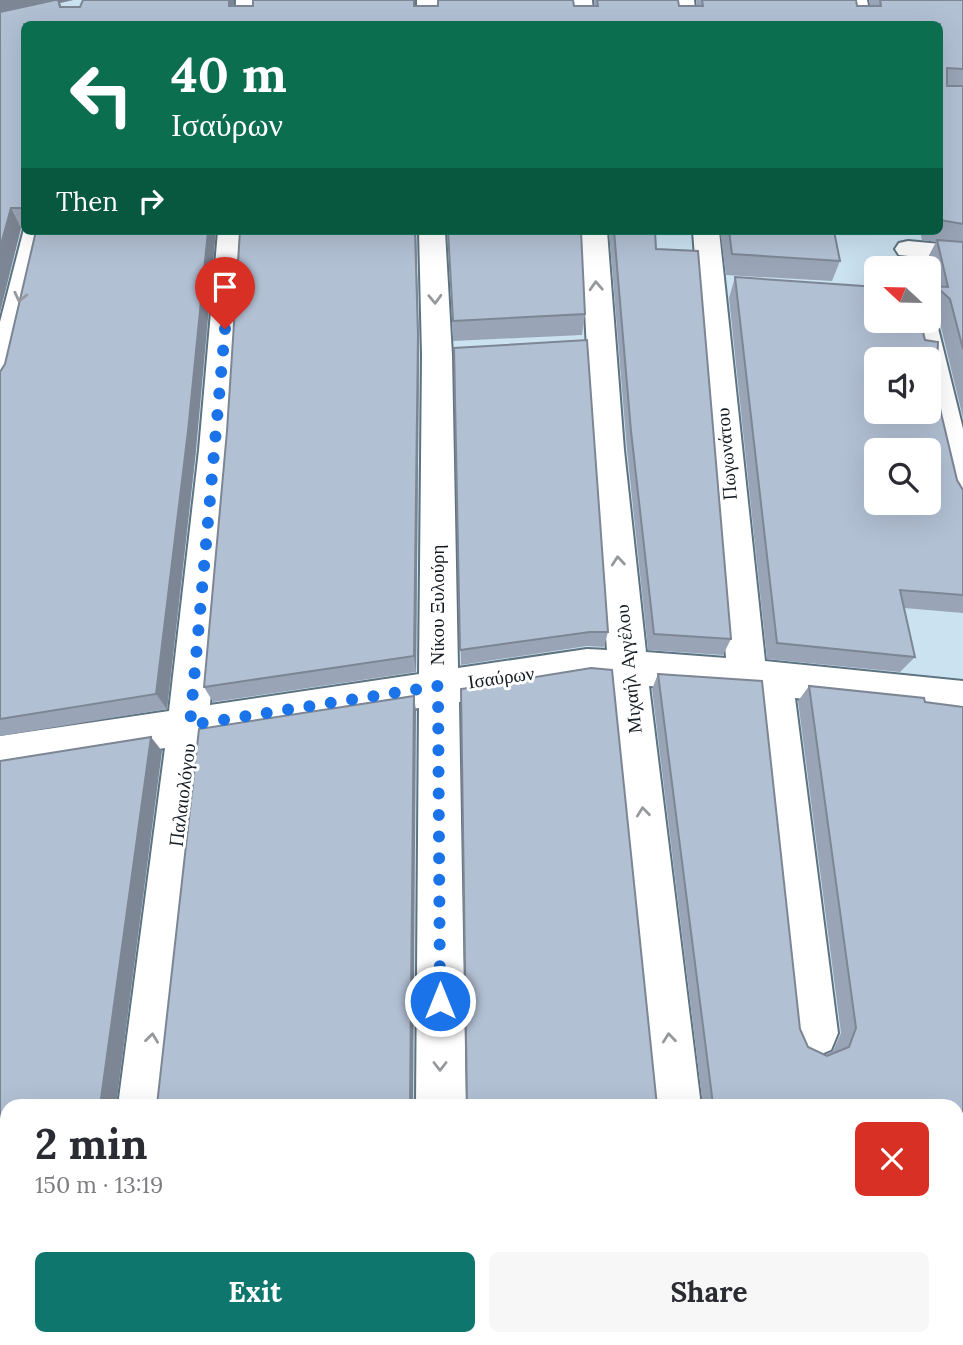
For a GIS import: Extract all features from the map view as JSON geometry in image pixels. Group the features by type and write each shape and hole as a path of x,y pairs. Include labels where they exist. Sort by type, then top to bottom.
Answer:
{"street":[{"path":"244,21 246,0"},
{"path":"427,0 427,21"},
{"path":"582,0 584,21"},
{"path":"684,0 687,21"},
{"path":"857,0 861,21"},
{"path":"0,383 35,235"},
{"name":"Παλαιολόγου","path":"144,1099 190,725 220,402 231,235"},
{"name":"Νίκου Ξυλούρη","path":"433,235 450,355 438,686 441,1099"},
{"name":"Μιχαήλ Αγγέλου","path":"594,235 586,347 627,666 675,1099"},
{"name":"Πωγωνάτου","path":"707,235 724,286 760,677 814,1033"},
{"path":"908,249 963,254"},
{"path":"925,333 963,498"},
{"name":"Ισαύρων","path":"0,755 587,665 760,677 963,698"}],"building":[{"path":"55,0 58,0 60,7 80,7 83,0 229,0 229,6 253,6 253,0 414,0 414,6 438,6 438,0 573,0 574,6 598,6 597,0 678,0 679,6 703,6 702,0 856,0 857,6 881,6 880,0 963,0 963,69 947,68 947,86 963,86 963,224 943,221 943,21 21,21 21,208 11,208 0,248 0,12"},
{"path":"35,235 208,235 188,431 156,694 0,719 0,372 5,364"},
{"path":"240,235 415,235 418,335 414,656 204,687 227,431"},
{"path":"448,235 581,235 585,314 453,321"},
{"path":"614,235 655,235 656,249 698,251 731,639 654,634 631,431"},
{"path":"730,235 835,235 840,261 732,254"},
{"path":"937,240 963,242 963,349 950,299 942,292 942,287 948,287"},
{"path":"735,277 864,286 864,333 923,333 925,340 938,342 938,347 864,347 864,424 941,424 941,413 957,480 963,490 963,595 900,590 915,657 777,643"},
{"path":"587,340 608,632 590,632 460,650 454,348"},
{"path":"591,668 612,670 656,1099 467,1099 461,689"},
{"path":"658,674 762,681 800,1029 808,1047 827,1056 849,1047 856,1028 809,686 924,698 925,702 963,707 963,1099 712,1099"},
{"path":"414,696 410,1099 158,1099 199,729"},
{"path":"151,737 101,1099 0,1099 0,761"}],"route":[{"path":"225,329 190,725 438,686 440,1001"}]}
